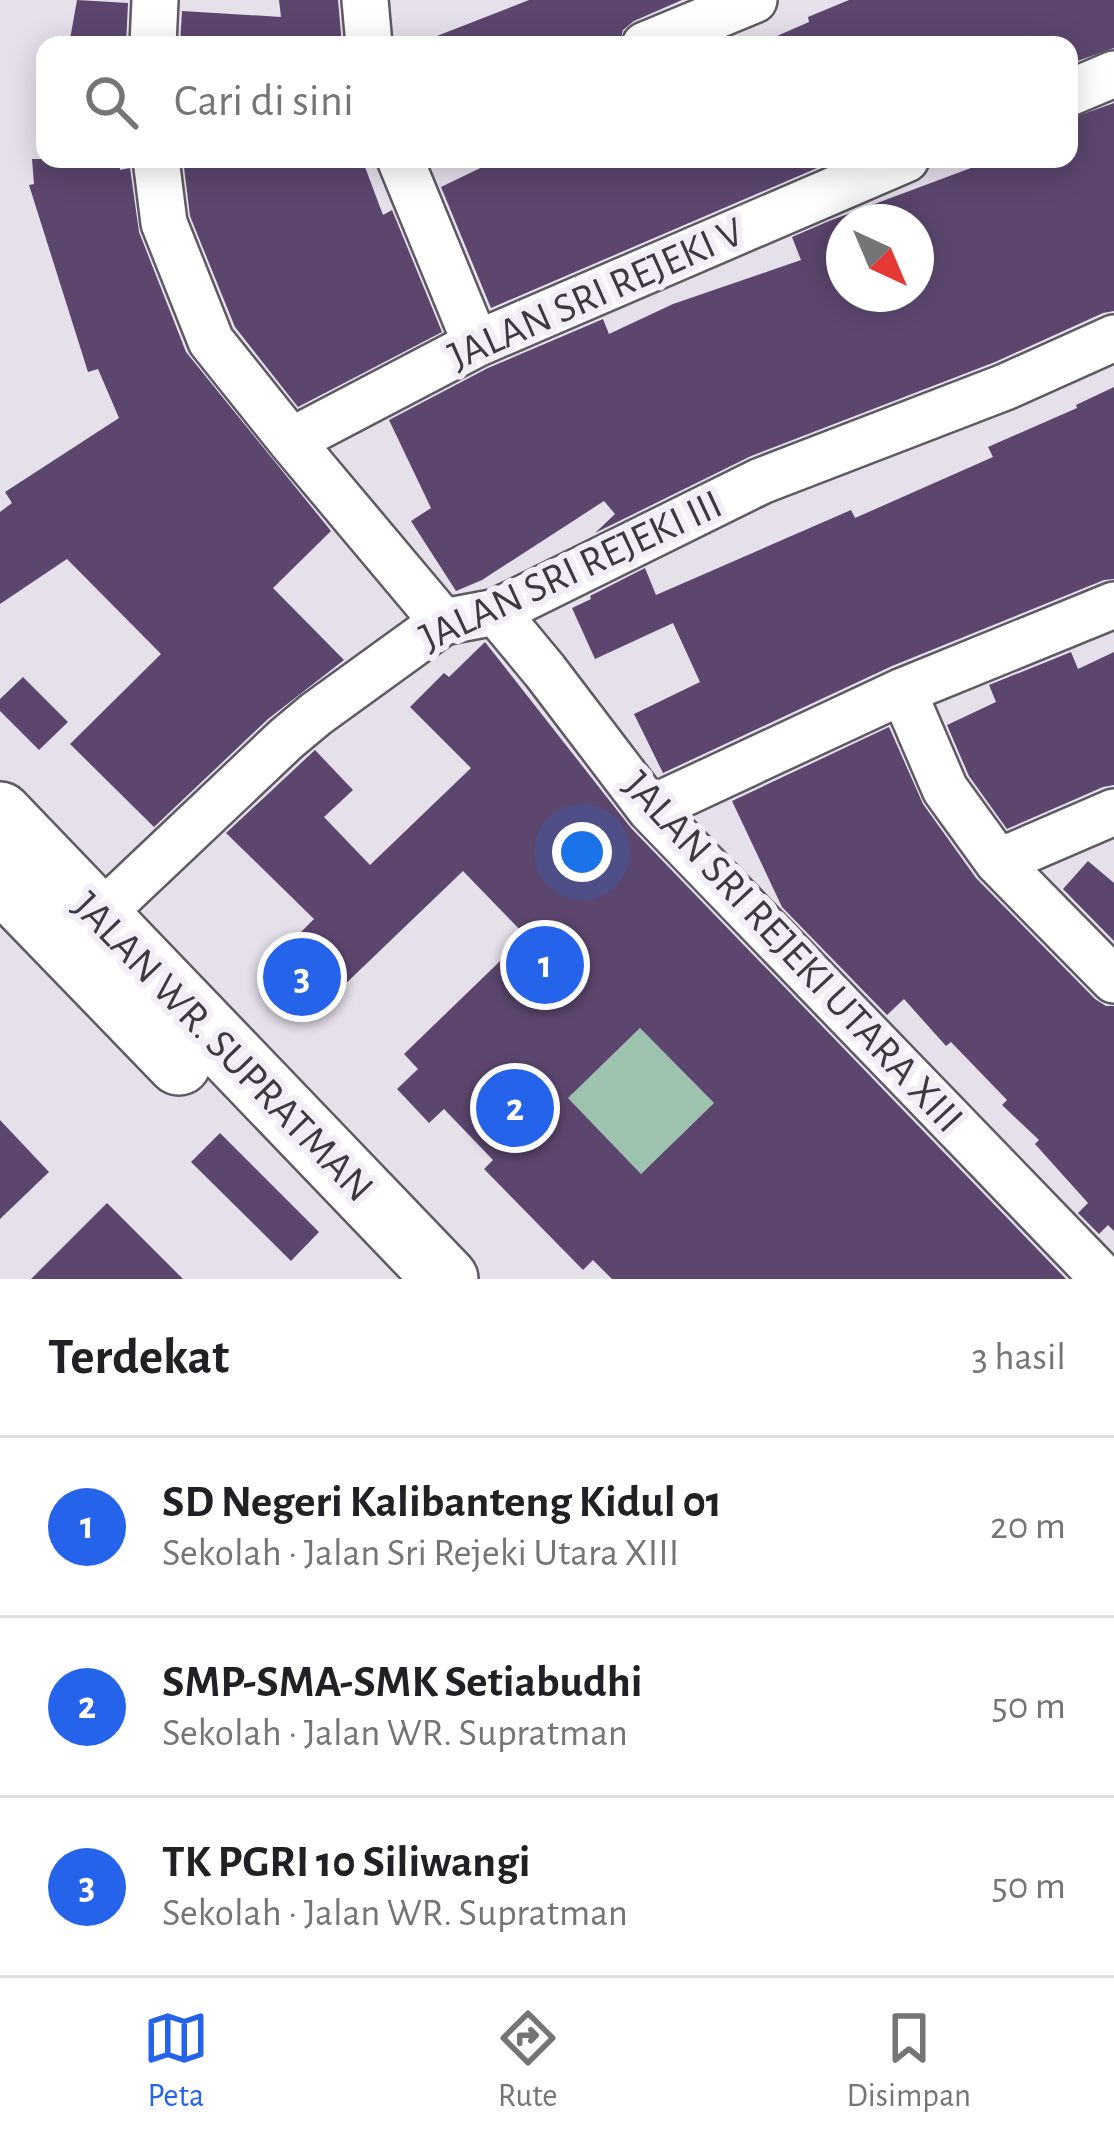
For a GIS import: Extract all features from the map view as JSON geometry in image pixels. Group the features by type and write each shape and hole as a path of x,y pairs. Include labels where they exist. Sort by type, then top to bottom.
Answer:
{"main road":[{"name":"JALAN WR. SUPRATMAN","path":"0,814 99,916 416,1273"},
{"name":"JALAN WR. SUPRATMAN","path":"0,878 416,1273"}],"street":[{"path":"153,36 155,0"},
{"path":"364,0 368,36"},
{"path":"667,36 754,0"},
{"path":"1078,89 1114,74"},
{"path":"157,168 164,224 211,341 443,622"},
{"path":"404,168 476,344"},
{"name":"JALAN SRI REJEKI V","path":"291,441 476,344 885,168"},
{"name":"JALAN SRI REJEKI III","path":"99,916 286,739 443,622 496,612 761,481 1005,387 1114,338"},
{"path":"650,809 903,691 1114,605"},
{"name":"JALAN SRI REJEKI UTARA XIII","path":"496,612 650,809 1104,1279"},
{"path":"903,691 945,789 998,862 1114,980"},
{"path":"998,862 1114,812"}],"green space":[{"path":"640,1028 714,1103 641,1174 568,1098"}],"building":[{"path":"77,0 128,3 126,36 71,36"},
{"path":"279,0 338,0 341,36 181,36 182,11 281,17"},
{"path":"529,0 682,0 634,21 621,36 437,36"},
{"path":"849,0 1114,0 1114,48 1078,61 1078,36 777,36 809,22 808,17"},
{"path":"1114,103 1114,311 751,456 595,533 615,514 604,501 482,580 456,591 411,521 431,508 389,420 488,368 603,319 609,334 673,304 801,260 792,237 826,222 826,312 934,312 934,204 875,204 971,168 1078,168 1078,116"},
{"path":"32,159 36,159 36,168 130,168 139,232 186,352 331,531 273,588 344,660 268,719 154,827 70,744 161,654 67,559 0,604 0,512 12,503 5,492 119,418 98,369 88,372 29,185 34,184"},
{"path":"184,168 365,168 383,215 392,210 442,332 298,407 235,327 190,216"},
{"path":"480,168 817,168 491,308 441,187"},
{"path":"1114,387 1114,579 892,666 663,773 634,714 700,682 673,623 595,659 572,608 645,568 656,595 851,510 855,518 993,457 988,447"},
{"path":"485,642 631,828 1066,1279 612,1279 593,1260 583,1270 484,1169 493,1160 444,1109 429,1123 397,1089 418,1069 404,1054 526,936 463,871 339,990 333,983 307,1009 271,972 298,946 292,941 314,919 226,833 315,750 353,790 324,817 370,865 471,768 410,707 444,673 449,677","holes":["640,1028 714,1103 641,1174 568,1098"]},
{"path":"1071,652 1078,669 1114,652 1114,785 1007,829 969,776 947,725 996,702 989,685"},
{"path":"23,677 68,722 39,750 0,711 0,699"},
{"path":"889,727 923,804 976,878 1095,999 1114,1006 1114,1231 1108,1225 1099,1234 1078,1213 1088,1203 1035,1144 1039,1140 1002,1105 1007,1100 951,1042 946,1046 904,999 887,1015 782,907 732,801"},
{"path":"1088,861 1114,883 1114,941 1063,889"},
{"path":"0,1120 49,1172 0,1219"},
{"path":"220,1133 319,1232 291,1261 191,1162"},
{"path":"107,1203 183,1279 31,1279"}],"place":[{"name":"SD Negeri Kalibanteng Kidul 01","path":"545,965"},
{"name":"TK PGRI 10 Siliwangi","path":"302,977"},
{"name":"SMP-SMA-SMK Setiabudhi","path":"515,1108"}]}
